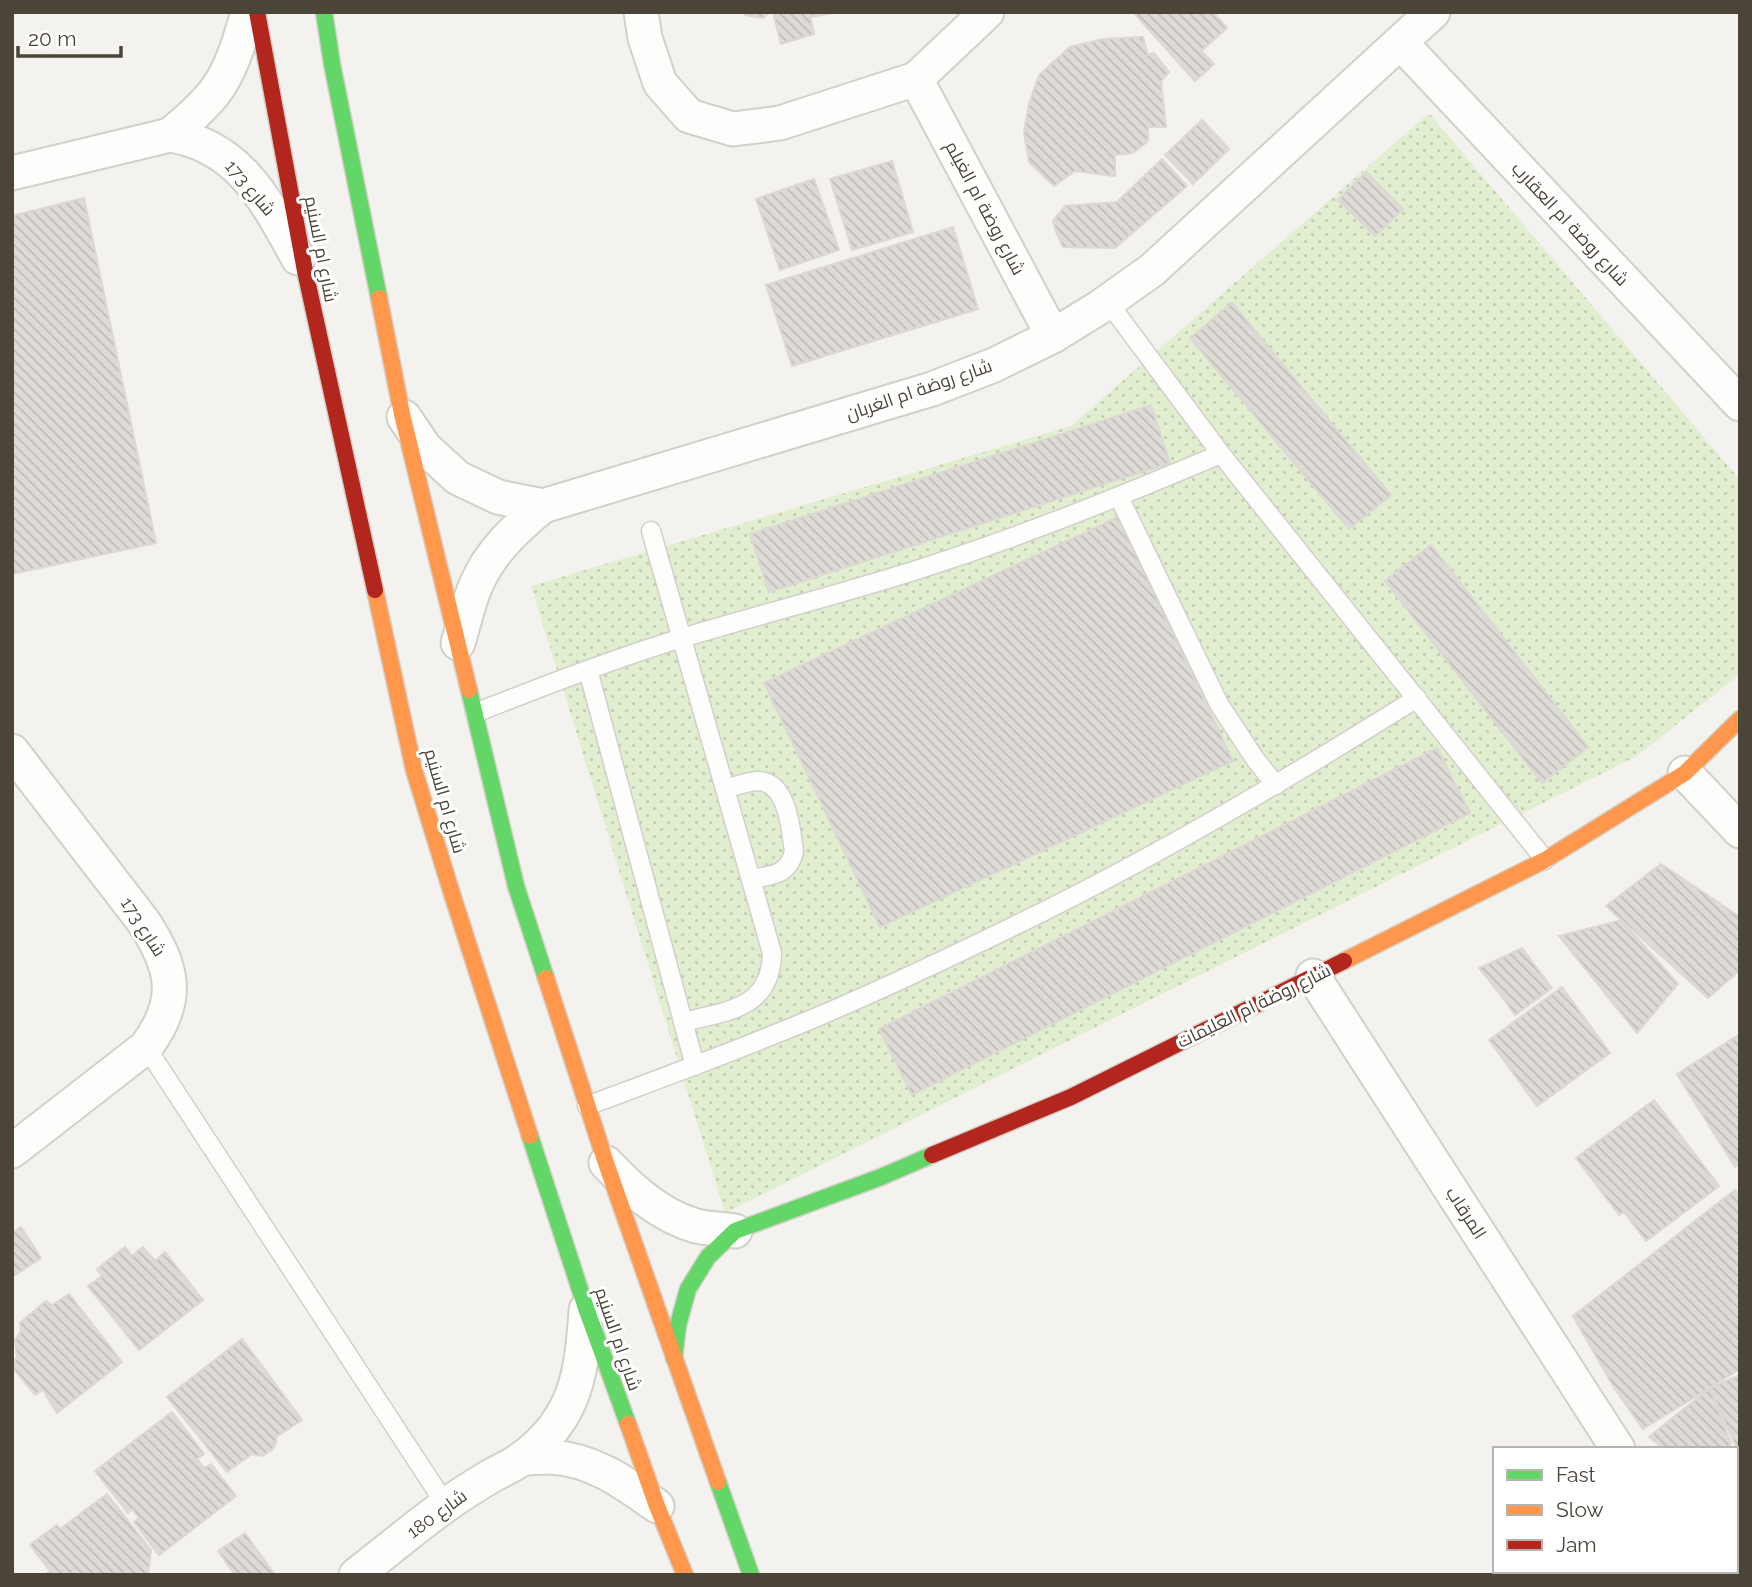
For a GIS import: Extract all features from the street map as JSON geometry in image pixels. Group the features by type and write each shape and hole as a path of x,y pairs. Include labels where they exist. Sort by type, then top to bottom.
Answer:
{"main road":[{"name":"شارع ام السنيم","path":"257,12 304,271 414,769 586,1308 657,1506 685,1575"},
{"path":"324,12 402,414 516,886 606,1163 751,1575"},
{"name":"شارع روضة ام العليمات","path":"674,1361 678,1325 688,1289 708,1257 735,1231 881,1177 1071,1097 1545,860 1685,773 1740,719"}],"street":[{"name":"شارع 173","path":"170,135 193,116 215,91 229,66 248,12"},
{"path":"641,12 645,38 660,83 689,116 733,130 780,123 916,79 987,12"},
{"name":"شارع روضة ام الغربان","path":"458,643 476,585 493,555 516,528 543,506 932,389 994,365 1053,336 1108,302 1152,270 1433,12"},
{"name":"شارع روضة ام العقارب","path":"1401,43 1740,404"},
{"name":"شارع روضة ام الغيلم","path":"916,79 1053,336"},
{"name":"شارع 173","path":"12,173 170,135 190,138 226,158 259,192 304,271"},
{"name":"شارع روضة ام الغربان","path":"402,414 425,447 458,478 498,497 543,506"},
{"name":"شارع 173","path":"12,751 143,921 166,962 170,985 167,1008 159,1030 146,1047 12,1151"},
{"path":"1685,773 1740,831"},
{"name":"المرقاب","path":"1313,976 1617,1447"},
{"name":"شارع روضة ام العليمات","path":"606,1163 633,1191 663,1213 698,1226 735,1231"},
{"name":"شارع 180","path":"356,1575 446,1505 523,1458 547,1437 565,1410 578,1380 586,1308"},
{"path":"523,1458 550,1457 577,1461 603,1470 657,1506"}],"lane":[{"path":"1108,302 1222,454 1545,860"},
{"path":"475,713 682,638 943,561 1119,497 1222,454"},
{"path":"1119,497 1219,704 1276,785"},
{"path":"651,531 772,953 772,968 759,995 733,1010 683,1022"},
{"path":"588,670 695,1066"},
{"path":"587,1106 814,1018 1013,927 1218,819 1417,698"},
{"path":"725,789 759,781 775,788 784,803 794,852 792,860 782,872 751,879"},
{"path":"146,1047 446,1505"}],"green space":[{"path":"1429,113 1740,480 1740,674 1637,756 725,1213 531,586 1071,426"}],"building":[{"path":"744,12 770,12 763,18 745,15"},
{"path":"773,12 838,12 810,17 814,34 781,44"},
{"path":"1133,12 1213,12 1227,28 1201,51 1214,64 1195,81"},
{"path":"1143,37 1148,55 1154,53 1169,72 1161,81 1166,127 1148,127 1148,141 1133,153 1115,155 1115,176 1075,171 1054,186 1029,162 1024,132 1029,104 1039,75 1070,47 1103,39"},
{"path":"1202,120 1229,149 1193,184 1165,155"},
{"path":"1162,159 1187,186 1115,248 1063,247 1053,221 1065,206 1117,202"},
{"path":"892,161 913,232 852,250 830,179"},
{"path":"1366,172 1403,209 1375,236 1338,200"},
{"path":"814,179 839,250 780,270 756,199"},
{"path":"84,198 156,543 12,574 12,216"},
{"path":"953,227 978,309 792,366 766,285"},
{"path":"1232,303 1391,495 1349,529 1190,338"},
{"path":"1151,405 1170,463 769,592 750,534"},
{"path":"1118,517 1233,761 880,927 764,683"},
{"path":"1431,545 1588,747 1542,783 1385,581"},
{"path":"1437,748 1470,813 912,1095 879,1029"},
{"path":"1661,864 1740,917 1740,970 1708,998 1606,906"},
{"path":"1621,920 1678,984 1637,1033 1559,936"},
{"path":"1522,948 1552,988 1515,1015 1479,968"},
{"path":"1562,987 1610,1053 1537,1106 1489,1040"},
{"path":"1740,1034 1740,1164 1735,1167 1677,1074"},
{"path":"1654,1100 1719,1186 1646,1241 1624,1212 1619,1215 1576,1158"},
{"path":"1735,1190 1740,1196 1740,1369 1643,1429 1613,1386 1573,1316"},
{"path":"21,1227 41,1258 12,1277 12,1233"},
{"path":"125,1247 132,1256 143,1247 155,1261 165,1252 203,1300 139,1350 88,1286 102,1276 97,1269"},
{"path":"69,1294 122,1362 57,1413 43,1390 35,1395 12,1367 12,1363 17,1358 15,1340 21,1331 20,1323 46,1301 52,1305"},
{"path":"242,1339 302,1420 276,1437 272,1450 262,1456 252,1454 227,1472 167,1397"},
{"path":"1740,1375 1740,1456 1738,1447 1710,1388"},
{"path":"1710,1388 1731,1444 1728,1447 1662,1447 1649,1437"},
{"path":"172,1412 204,1454 197,1459 204,1468 211,1464 236,1496 159,1555 134,1522 139,1518 132,1509 128,1513 95,1471"},
{"path":"107,1494 151,1550 148,1575 44,1575 50,1571 30,1545 57,1525 60,1529"},
{"path":"1740,1523 1740,1550 1738,1548"},
{"path":"245,1533 275,1575 235,1575 218,1551"}],"traffic: fast":[{"path":"324,12 379,298"},
{"path":"469,690 516,886 546,978"},
{"path":"530,1136 586,1308 628,1424"},
{"path":"674,1358 678,1325 688,1289 708,1257 735,1231 881,1177 932,1155"},
{"path":"718,1482 751,1575"}],"traffic: slow":[{"path":"379,298 402,414 469,690"},
{"path":"375,590 414,770 530,1136"},
{"path":"1344,961 1545,860 1685,773 1740,719"},
{"path":"546,978 606,1163 718,1482"},
{"path":"628,1424 685,1575"}],"traffic: jam":[{"path":"257,12 305,271 375,590"},
{"path":"932,1155 1071,1097 1344,961"}]}
